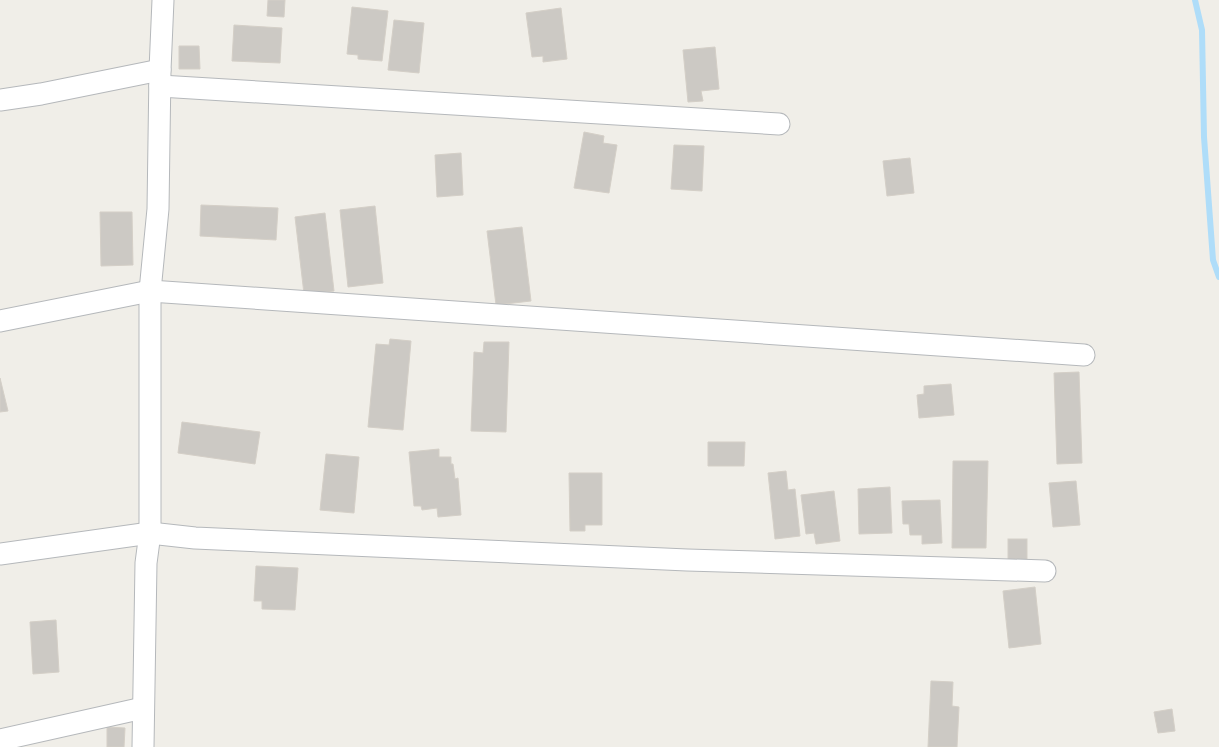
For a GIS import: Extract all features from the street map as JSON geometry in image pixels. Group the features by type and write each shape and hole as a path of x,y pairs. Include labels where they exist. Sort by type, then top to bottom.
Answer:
{"street":[{"path":"143,747 146,563 150,533 150,291 158,209 163,0"},
{"path":"0,100 160,78 779,124"},
{"path":"0,321 150,291 1084,355"},
{"path":"0,554 150,533 195,538 679,560 1045,571"},
{"path":"0,740 143,708"}],"building":[{"path":"268,0 285,0 284,17 267,16"},
{"path":"352,7 388,11 382,61 358,59 358,55 347,54"},
{"path":"561,8 567,59 543,62 543,56 532,57 526,13"},
{"path":"394,20 424,23 419,73 388,70"},
{"path":"234,25 282,28 280,63 232,61"},
{"path":"179,46 199,46 200,69 179,69"},
{"path":"715,47 719,89 701,91 703,101 688,102 683,50"},
{"path":"584,132 604,136 603,143 617,145 609,193 574,188"},
{"path":"674,145 704,146 702,191 671,189"},
{"path":"461,153 463,195 437,197 435,155"},
{"path":"910,158 914,193 887,196 883,161"},
{"path":"201,205 278,208 276,240 200,236"},
{"path":"375,206 383,283 348,287 340,210"},
{"path":"100,212 132,212 133,265 101,266"},
{"path":"325,213 334,291 304,294 295,217"},
{"path":"522,227 531,301 496,305 487,231"},
{"path":"390,339 411,341 403,430 368,427 376,344 389,345"},
{"path":"484,342 509,342 506,432 471,431 474,352 483,353"},
{"path":"1079,372 1082,463 1057,464 1054,373"},
{"path":"0,378 8,411 0,412"},
{"path":"951,384 954,415 919,418 917,395 924,394 924,386"},
{"path":"182,422 260,432 255,464 178,453"},
{"path":"708,442 745,442 744,466 708,466"},
{"path":"439,449 439,457 451,457 451,464 453,464 455,479 458,478 461,515 438,517 437,508 422,510 421,506 414,506 409,452"},
{"path":"326,454 359,457 354,513 320,510"},
{"path":"953,461 988,461 986,548 952,548"},
{"path":"786,471 788,490 795,489 800,536 775,539 768,473"},
{"path":"569,473 602,473 602,525 585,525 585,531 570,531"},
{"path":"1076,481 1080,525 1053,527 1049,483"},
{"path":"890,487 892,533 859,534 858,489"},
{"path":"834,491 840,541 816,544 814,533 806,534 801,495"},
{"path":"940,500 942,543 922,544 922,535 910,535 909,524 903,524 902,501"},
{"path":"1008,539 1027,539 1027,562 1008,562"},
{"path":"256,566 298,568 295,610 262,609 262,601 254,601"},
{"path":"1035,587 1041,644 1009,648 1003,591"},
{"path":"56,620 59,672 33,674 30,622"},
{"path":"931,681 953,682 952,706 959,707 957,747 928,747"},
{"path":"1172,709 1175,731 1158,733 1154,712"},
{"path":"107,727 125,728 124,747 107,747"}],"waterway":[{"path":"1195,0 1202,30 1204,137 1213,260 1219,277"}]}
